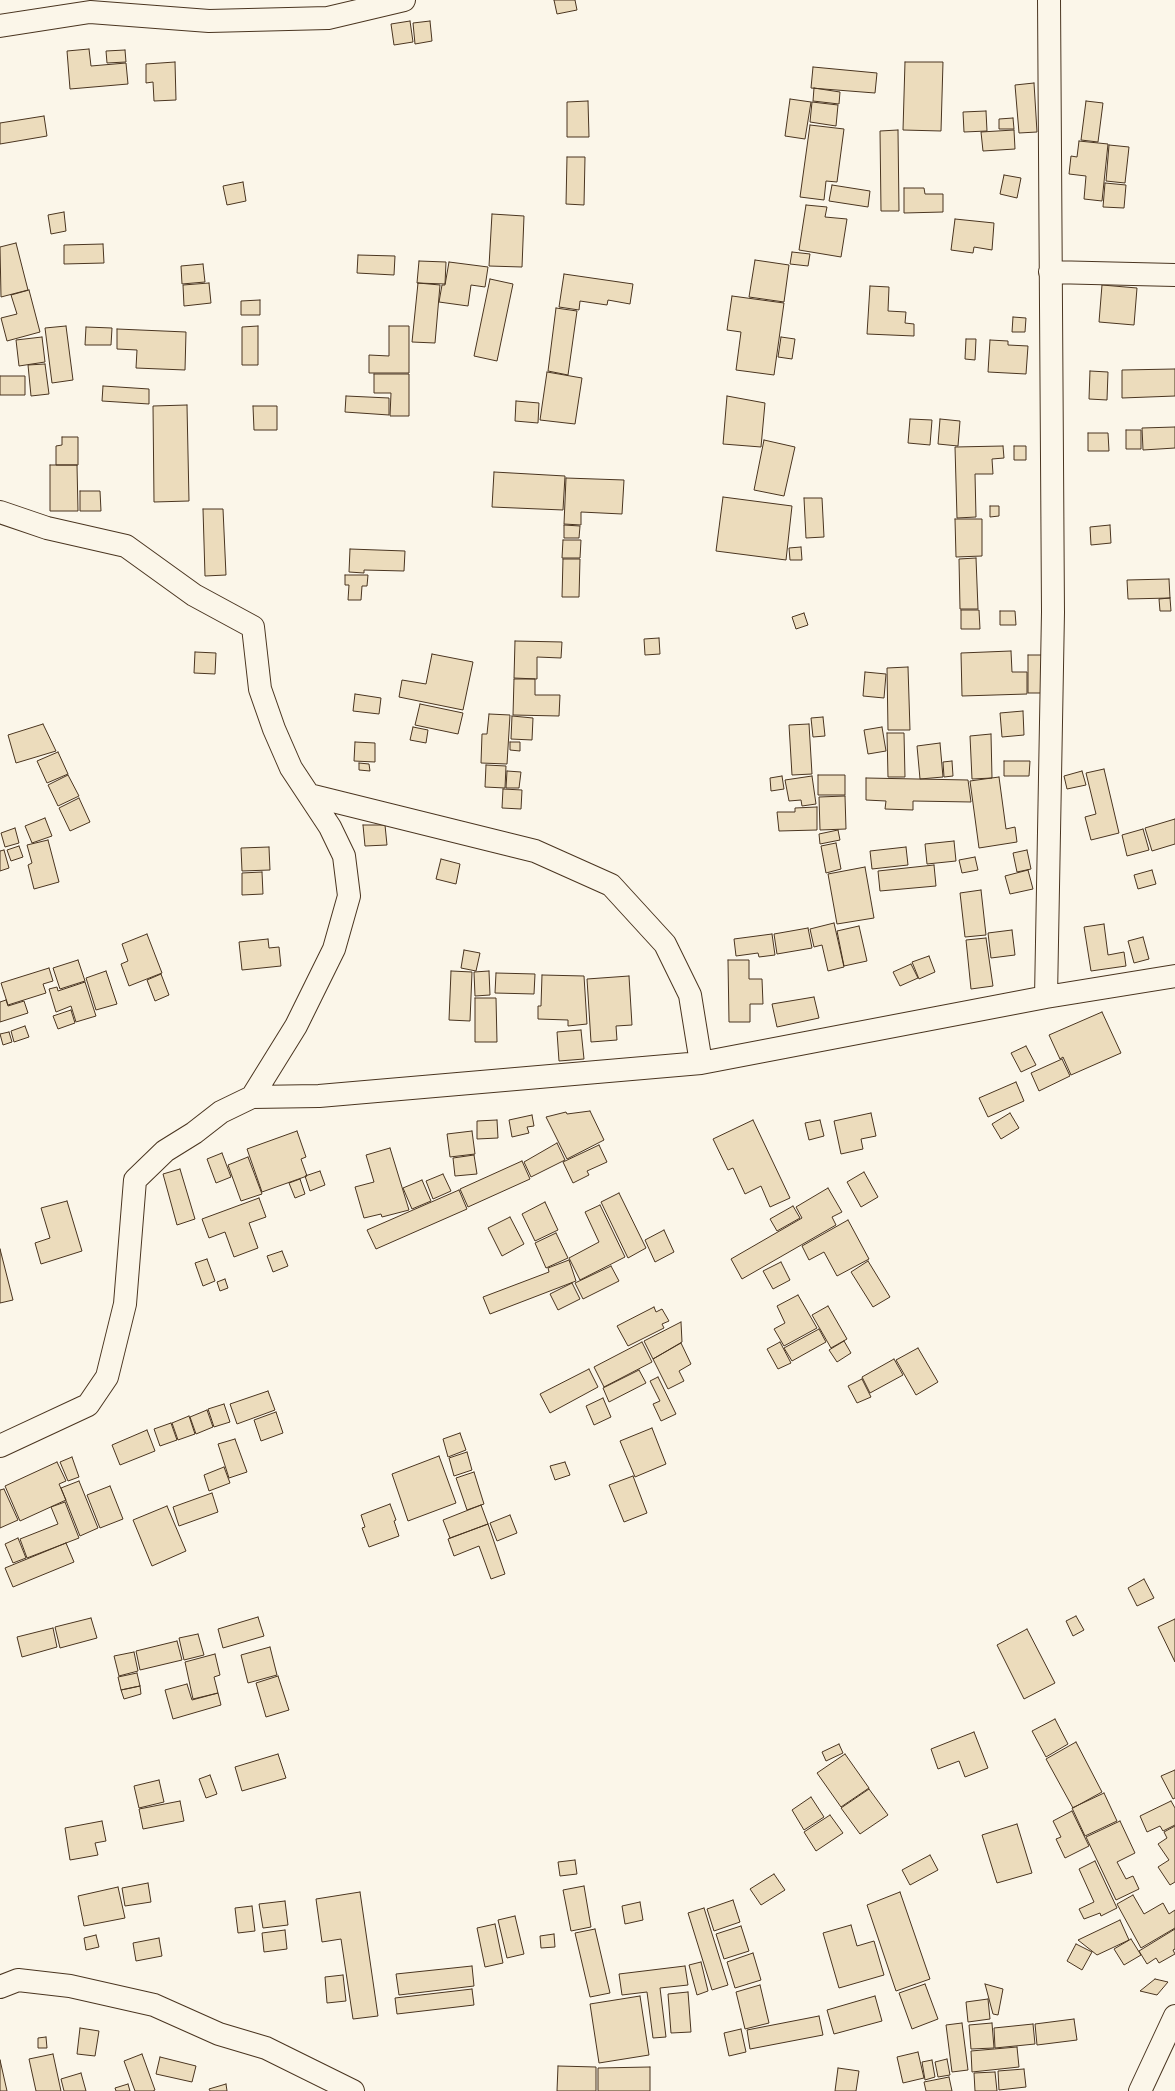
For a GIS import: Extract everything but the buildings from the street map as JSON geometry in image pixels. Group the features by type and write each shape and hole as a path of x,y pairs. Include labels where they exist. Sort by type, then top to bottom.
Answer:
{"street":[{"path":"0,26 90,12 209,21 332,9 404,0"},
{"path":"1046,998 1053,612 1049,0"},
{"path":"1050,272 1175,275"},
{"path":"0,512 47,528 126,546 194,595 253,627 260,689 274,729 291,768 330,827 344,856 349,896 334,949 296,1026 252,1097"},
{"path":"309,795 534,851 611,885 665,944 690,996 701,1063"},
{"path":"0,1446 88,1405 107,1377 117,1343 125,1304 135,1180 165,1151 194,1133 221,1112 252,1097 319,1096 701,1063 1046,998 1175,976"},
{"path":"0,1987 18,1980 70,1986 154,2005 219,2034 266,2048 353,2091"},
{"path":"1140,2091 1175,2016"}]}
